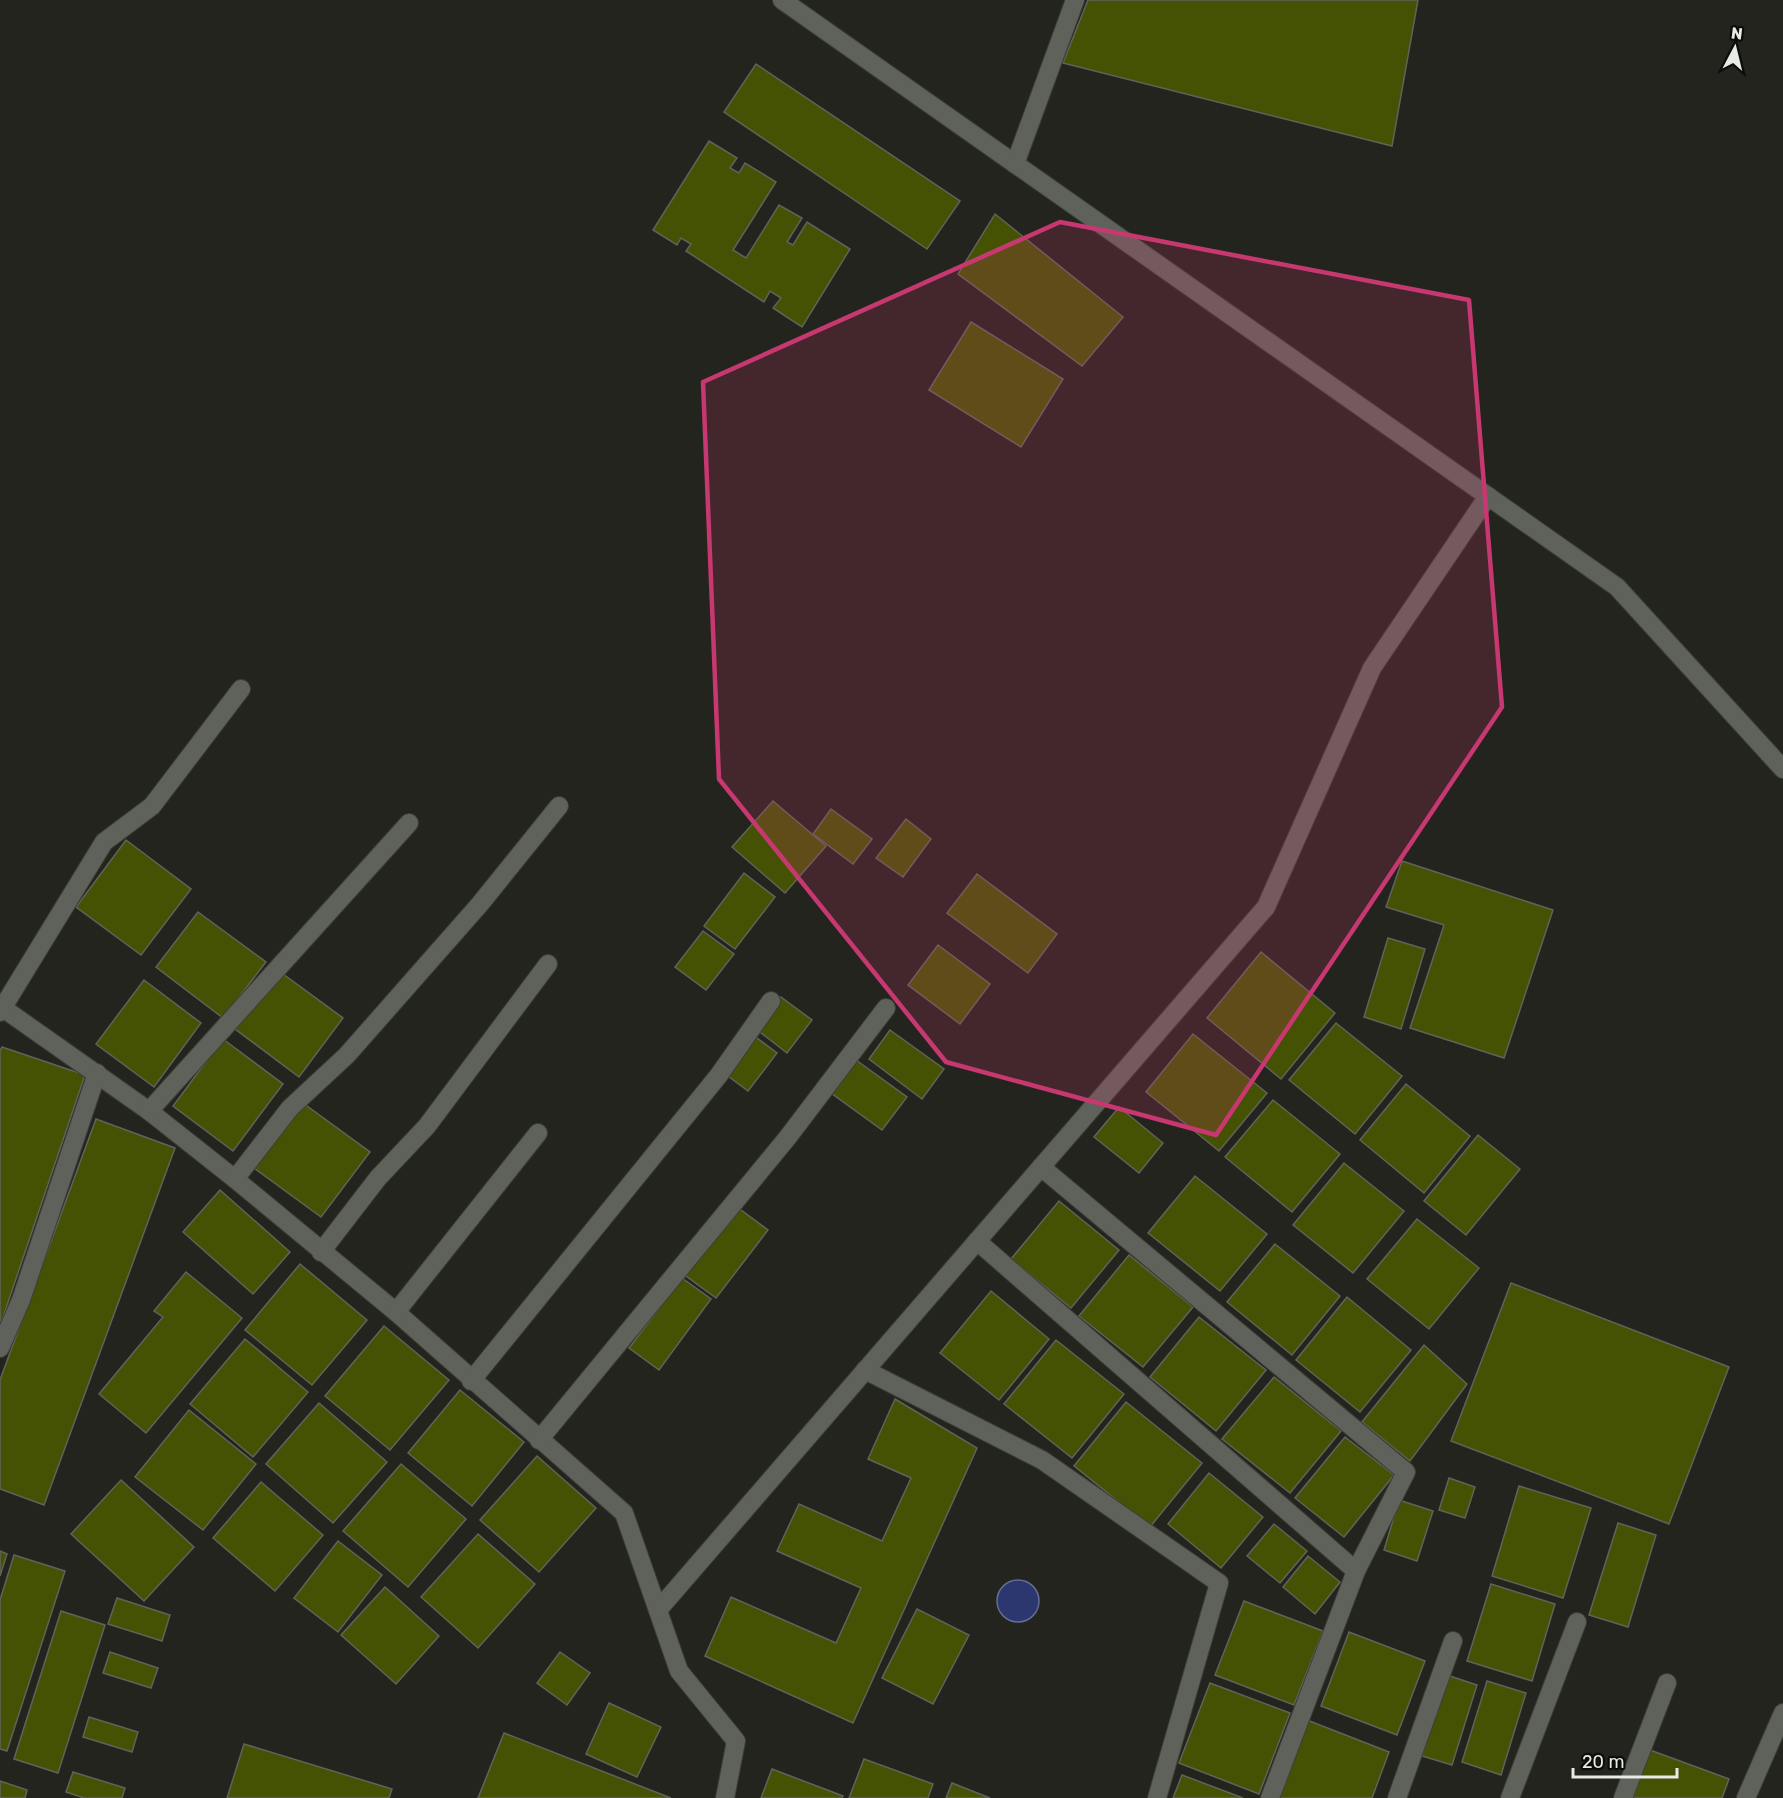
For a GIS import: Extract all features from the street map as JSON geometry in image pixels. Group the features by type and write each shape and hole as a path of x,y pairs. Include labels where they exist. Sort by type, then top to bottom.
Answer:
{"street":[{"path":"782,0 1617,587 1783,770"},
{"path":"1015,164 1075,0"},
{"path":"658,1610 1266,907 1372,668 1488,496"},
{"path":"241,689 152,806 104,842 1,1008 97,1073 235,1179 396,1312 471,1381 624,1514 679,1671 736,1741 725,1798"},
{"path":"235,1179 290,1108 354,1046 480,904 559,806"},
{"path":"149,1111 409,823"},
{"path":"321,1252 378,1178 427,1126 548,964"},
{"path":"471,1381 719,1075 771,1001"},
{"path":"539,1440 788,1137 886,1008"},
{"path":"0,1348 21,1300 97,1073"},
{"path":"396,1312 538,1133"},
{"path":"1041,1167 1406,1472 1356,1571 1270,1798"},
{"path":"976,1241 1356,1571"},
{"path":"865,1370 1042,1460 1219,1582 1157,1798"},
{"path":"1510,1798 1577,1623"},
{"path":"1397,1798 1453,1641"},
{"path":"1623,1798 1667,1683"},
{"path":"1746,1798 1783,1713"}],"highlighted area":[{"path":"1060,222 1469,300 1502,707 1216,1135 946,1062 719,779 703,382"}],"water":[{"path":"1018,1580 1033,1586 1039,1601 1033,1616 1018,1622 1003,1616 997,1601 1003,1586"}],"building":[{"path":"1088,0 1418,0 1392,146 1063,63"},
{"path":"756,64 960,201 927,249 724,112"},
{"path":"709,141 737,158 730,168 739,173 745,163 776,182 733,250 746,258 779,205 802,218 787,242 793,245 807,222 850,249 802,327 773,308 781,298 770,291 764,302 686,251 691,244 681,238 677,245 653,230"},
{"path":"995,214 1123,317 1082,366 958,274"},
{"path":"971,322 1063,379 1021,447 929,390"},
{"path":"773,801 826,846 785,893 732,847"},
{"path":"831,809 872,839 853,864 813,834"},
{"path":"906,819 931,839 903,877 876,858"},
{"path":"126,840 191,889 141,955 76,907"},
{"path":"1402,861 1553,910 1504,1058 1410,1028 1444,925 1386,907"},
{"path":"744,873 775,897 735,949 704,926"},
{"path":"977,874 1057,934 1028,973 947,913"},
{"path":"198,912 266,962 223,1018 156,967"},
{"path":"703,931 734,954 706,990 675,967"},
{"path":"1388,938 1425,949 1401,1029 1364,1017"},
{"path":"938,945 990,984 960,1024 908,985"},
{"path":"1261,952 1335,1013 1281,1079 1207,1018"},
{"path":"279,971 343,1018 299,1077 235,1029"},
{"path":"144,980 201,1023 154,1087 96,1044"},
{"path":"781,997 812,1020 787,1053 756,1029"},
{"path":"1336,1023 1402,1076 1355,1134 1289,1080"},
{"path":"890,1030 944,1069 922,1099 869,1059"},
{"path":"1193,1034 1267,1093 1219,1151 1146,1092"},
{"path":"753,1035 777,1053 748,1091 724,1073"},
{"path":"223,1039 283,1084 233,1151 173,1106"},
{"path":"2,1047 85,1075 0,1326 0,1051"},
{"path":"856,1060 907,1097 882,1130 831,1093"},
{"path":"1406,1084 1470,1136 1424,1193 1360,1140"},
{"path":"1273,1100 1340,1154 1292,1212 1225,1157"},
{"path":"303,1103 370,1152 321,1217 254,1168"},
{"path":"1119,1107 1163,1143 1139,1173 1094,1137"},
{"path":"96,1119 175,1148 44,1505 0,1489 0,1380"},
{"path":"1478,1135 1520,1169 1466,1235 1424,1201"},
{"path":"1344,1163 1404,1211 1353,1273 1293,1225"},
{"path":"1195,1176 1267,1234 1220,1291 1148,1233"},
{"path":"220,1190 290,1252 253,1294 183,1232"},
{"path":"1059,1201 1119,1250 1071,1308 1011,1259"},
{"path":"737,1207 768,1230 716,1298 686,1276"},
{"path":"1417,1219 1479,1268 1429,1329 1367,1279"},
{"path":"1275,1244 1340,1296 1292,1355 1227,1302"},
{"path":"1129,1255 1193,1307 1143,1367 1079,1316"},
{"path":"300,1264 367,1320 312,1385 245,1330"},
{"path":"186,1272 242,1318 146,1433 99,1394 163,1317 154,1311"},
{"path":"682,1278 711,1299 659,1370 629,1348"},
{"path":"1511,1283 1729,1367 1669,1524 1451,1441"},
{"path":"991,1291 1049,1339 999,1400 940,1353"},
{"path":"1347,1297 1411,1350 1360,1412 1296,1360"},
{"path":"1199,1317 1266,1370 1216,1431 1150,1377"},
{"path":"384,1326 449,1380 390,1450 325,1396"},
{"path":"245,1339 308,1392 253,1457 190,1404"},
{"path":"1056,1340 1124,1394 1072,1458 1004,1404"},
{"path":"1424,1345 1467,1384 1410,1461 1362,1422"},
{"path":"1274,1377 1341,1431 1290,1493 1222,1439"},
{"path":"460,1390 524,1442 472,1506 408,1453"},
{"path":"895,1399 977,1448 853,1723 705,1656 731,1597 836,1643 861,1588 777,1551 799,1504 882,1541 911,1478 868,1459"},
{"path":"1126,1402 1202,1463 1150,1527 1074,1466"},
{"path":"319,1403 387,1462 333,1523 266,1464"},
{"path":"189,1410 256,1464 203,1530 135,1477"},
{"path":"1345,1437 1394,1475 1344,1537 1295,1498"},
{"path":"537,1456 596,1508 539,1572 480,1520"},
{"path":"401,1464 466,1519 408,1587 343,1531"},
{"path":"1209,1473 1263,1517 1221,1568 1168,1524"},
{"path":"1449,1478 1475,1487 1465,1518 1439,1510"},
{"path":"121,1480 194,1547 144,1601 71,1534"},
{"path":"261,1482 323,1535 275,1591 213,1538"},
{"path":"1519,1486 1591,1508 1563,1598 1492,1576"},
{"path":"1399,1500 1433,1511 1417,1561 1384,1550"},
{"path":"1618,1523 1656,1535 1628,1627 1589,1615"},
{"path":"1274,1524 1307,1551 1280,1583 1247,1556"},
{"path":"478,1534 535,1584 478,1648 421,1597"},
{"path":"338,1541 382,1575 338,1632 294,1598"},
{"path":"0,1551 7,1554 0,1576"},
{"path":"14,1555 65,1571 7,1751 0,1749 0,1600"},
{"path":"1308,1556 1340,1582 1315,1614 1283,1587"},
{"path":"1491,1584 1555,1604 1532,1681 1467,1661"},
{"path":"385,1587 439,1636 396,1684 341,1635"},
{"path":"117,1598 170,1615 162,1641 108,1624"},
{"path":"1244,1601 1323,1631 1294,1705 1215,1675"},
{"path":"917,1609 969,1635 933,1704 882,1678"},
{"path":"61,1611 105,1625 58,1773 14,1759"},
{"path":"1349,1632 1425,1661 1397,1735 1321,1706"},
{"path":"110,1652 158,1668 151,1688 103,1673"},
{"path":"560,1652 590,1673 567,1705 537,1683"},
{"path":"1447,1675 1477,1685 1452,1765 1422,1756"},
{"path":"1487,1681 1526,1693 1501,1775 1462,1762"},
{"path":"1210,1683 1290,1713 1259,1794 1179,1763"},
{"path":"609,1703 661,1727 637,1777 586,1754"},
{"path":"89,1717 138,1732 132,1752 83,1737"},
{"path":"1307,1720 1389,1752 1372,1798 1278,1798"},
{"path":"504,1733 671,1798 478,1798"},
{"path":"244,1744 392,1789 389,1798 227,1798"},
{"path":"1650,1750 1729,1779 1722,1798 1633,1798"},
{"path":"864,1759 933,1784 928,1798 849,1798"},
{"path":"772,1769 843,1796 842,1798 761,1798"},
{"path":"73,1772 125,1788 122,1798 84,1798 66,1792"},
{"path":"1182,1775 1243,1798 1173,1798"},
{"path":"0,1781 27,1790 25,1798 0,1798"},
{"path":"952,1783 990,1798 946,1798"}]}
